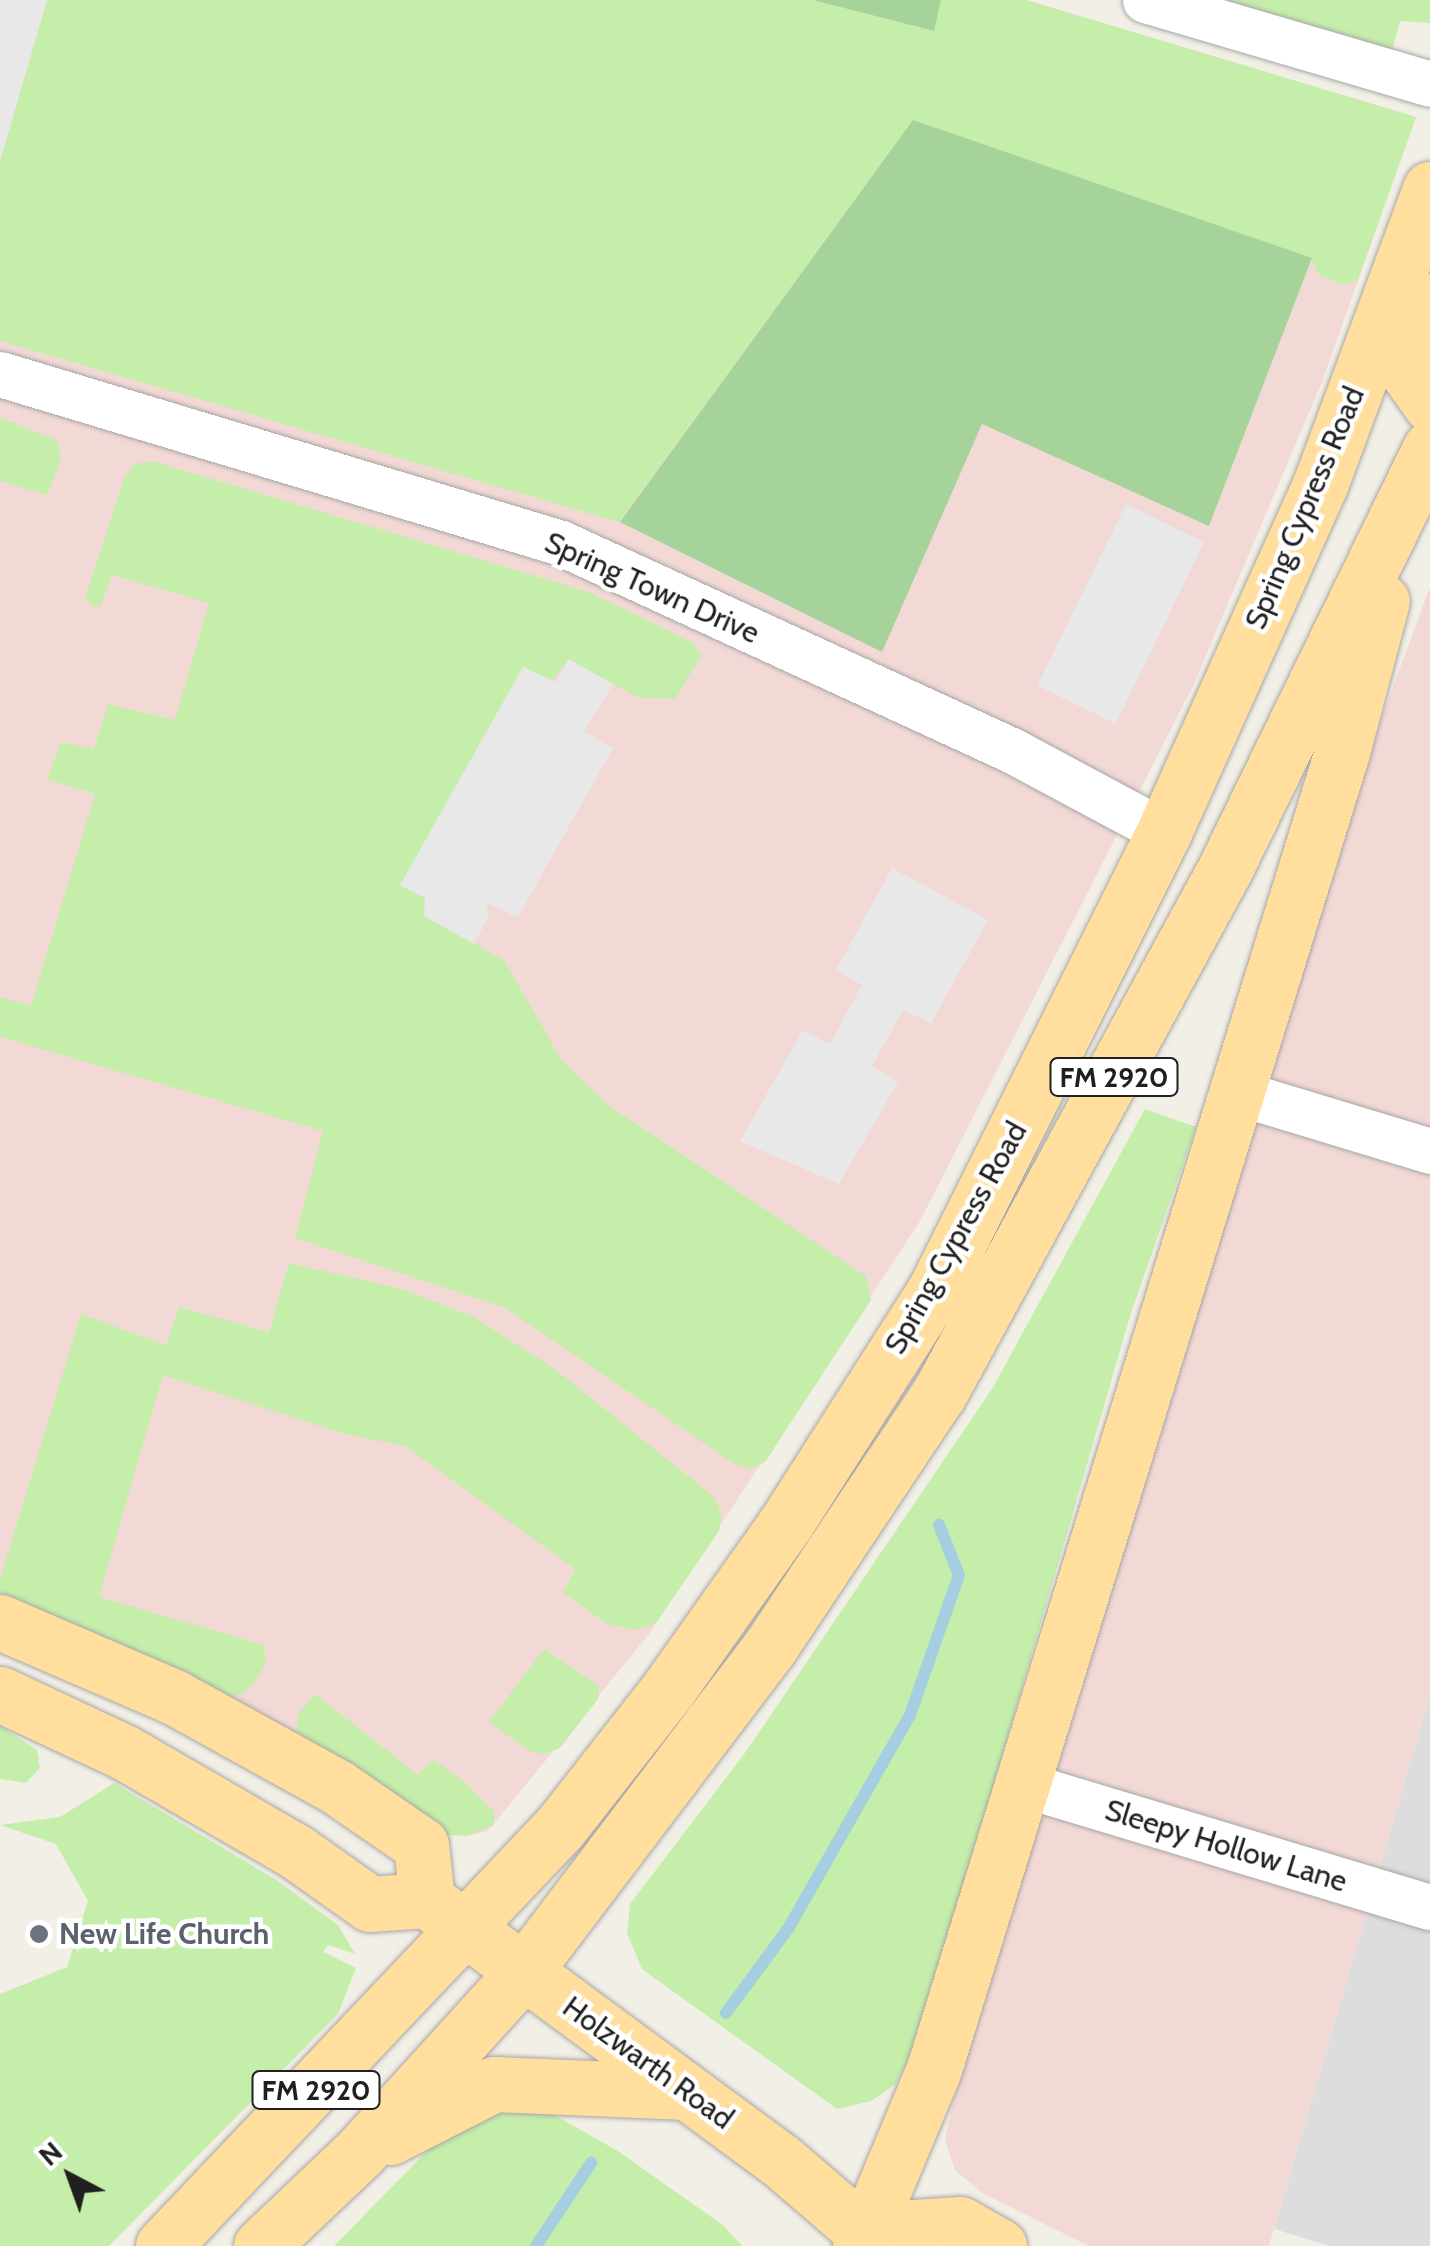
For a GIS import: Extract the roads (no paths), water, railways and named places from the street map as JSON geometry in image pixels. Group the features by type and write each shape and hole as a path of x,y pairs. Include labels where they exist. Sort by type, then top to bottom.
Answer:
{"main road":[{"name":"Spring Cypress Road","path":"446,1915 562,1826 667,1691 829,1456 961,1241 1164,832 1320,485 1430,189"},
{"path":"1430,301 1407,371 1430,404"},
{"name":"Spring Cypress Road","path":"524,1972 770,1647 938,1394 1073,1155 1225,869 1422,465"},
{"path":"869,2241 934,2069 1342,752 1422,465"},
{"path":"1073,1155 1068,1102 1178,889 1164,832"},
{"path":"0,1622 174,1697 336,1787 421,1845 446,1915 370,1904 296,1851 124,1752 0,1694"},
{"name":"Holzwarth Road","path":"446,1915 687,2092 869,2241"},
{"name":"FM 2920","path":"163,2246 446,1915"},
{"name":"FM 2920","path":"261,2246 360,2152 524,1972"},
{"path":"360,2152 494,2084 687,2092"},
{"path":"869,2241 960,2224 998,2246"}],"street":[{"path":"1145,0 1430,84"},
{"name":"Spring Town Drive","path":"0,374 561,543 1015,752 1164,832"},
{"path":"1236,1092 1430,1151"},
{"name":"Sleepy Hollow Lane","path":"1022,1784 1430,1907"}],"waterway":[{"path":"726,2013 788,1929 910,1715 959,1575 939,1525"},
{"path":"536,2246 591,2163"}],"place":[{"name":"New Life Church","path":"39,1934"}]}
